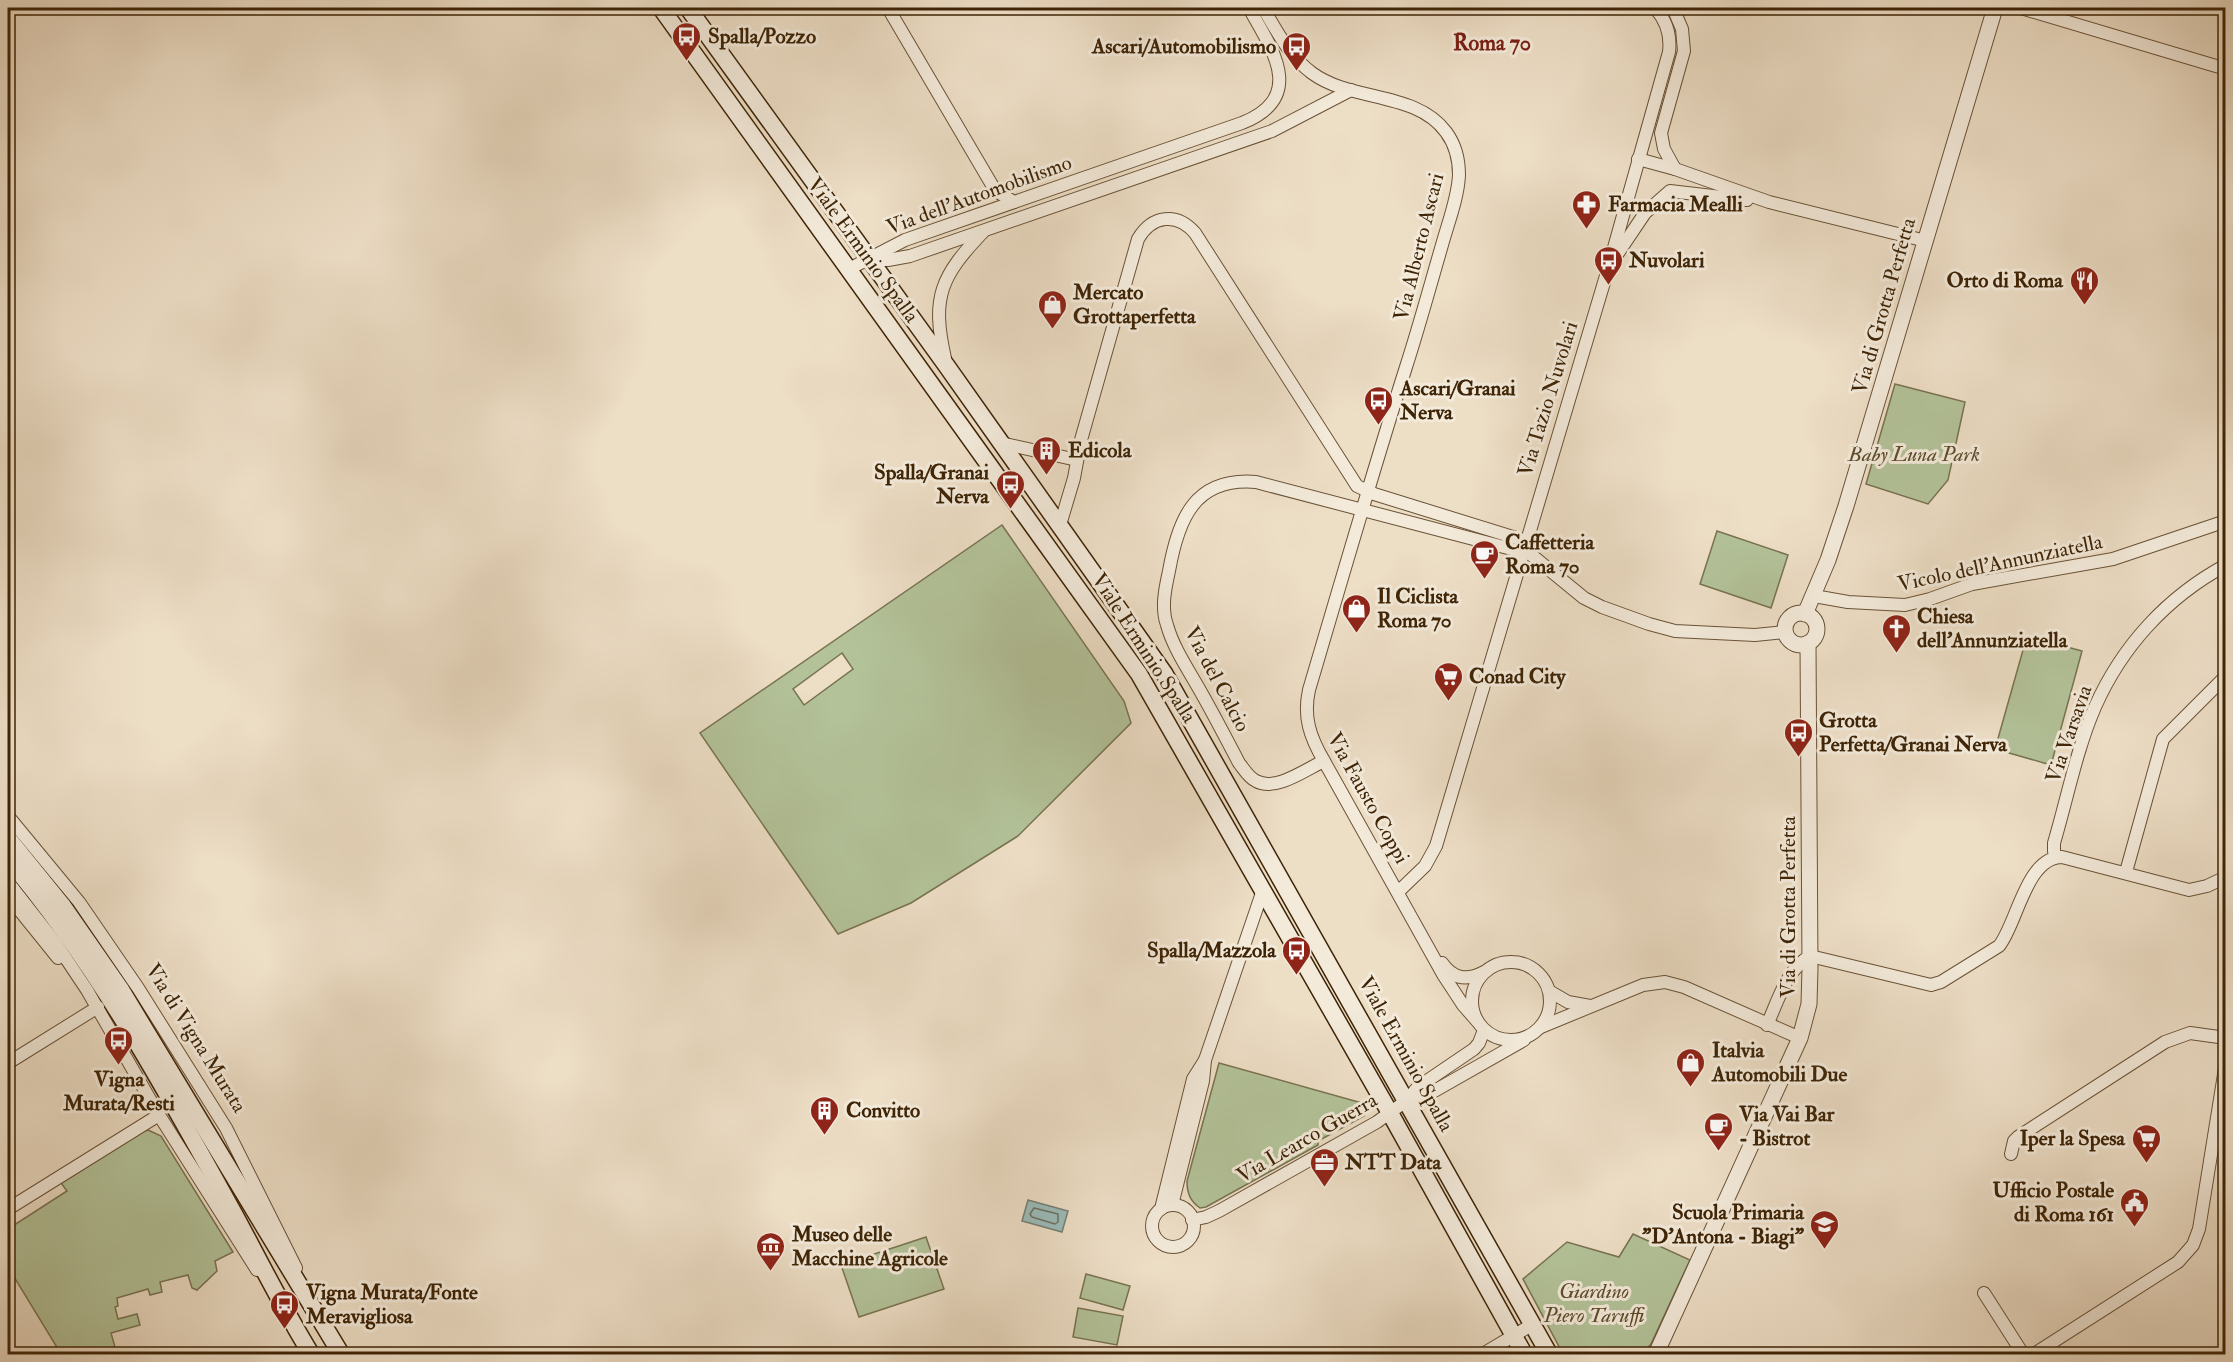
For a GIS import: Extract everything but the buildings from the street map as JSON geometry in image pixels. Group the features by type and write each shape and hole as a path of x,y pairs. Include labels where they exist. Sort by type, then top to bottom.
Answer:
{"main road":[{"name":"Viale Erminio Spalla","path":"661,8 1134,666 1390,1113 1524,1354"},
{"name":"Viale Erminio Spalla","path":"688,8 946,365 1164,673 1550,1354"},
{"name":"Via di Vigna Murata","path":"8,838 63,906 120,988 341,1354"},
{"path":"8,859 53,915 102,984 186,1127 285,1311 311,1354"}],"street":[{"path":"888,8 992,185 996,191 1014,201"},
{"name":"Via dell'Automobilismo","path":"869,260 905,240 1260,115 1274,96 1279,85 1280,72 1276,57 1249,8"},
{"name":"Via Alberto Ascari","path":"1263,8 1300,63 1324,81 1413,107 1428,115 1448,134 1456,150 1459,168 1455,196 1416,338 1367,492"},
{"name":"Via Tazio Nuvolari","path":"1398,892 1425,866 1436,846 1608,269 1670,47 1667,28 1662,16 1655,8"},
{"path":"1661,133 1684,51 1682,29 1673,8"},
{"name":"Via di Grotta Perfetta","path":"1805,614 1814,596 1846,506 1995,8"},
{"path":"2020,8 2226,69"},
{"name":"Via dell'Automobilismo","path":"869,260 888,260 910,256 1223,148 1282,127 1351,90"},
{"path":"1655,100 1664,149 1675,169"},
{"path":"1217,131 1223,148"},
{"path":"1152,154 1158,170"},
{"path":"1638,159 1675,169 1769,202 1926,241"},
{"name":"Via Tazio Nuvolari","path":"1608,269 1645,213 1670,191 1769,202"},
{"path":"822,231 839,218"},
{"path":"1060,525 1081,440 1138,239 1150,225 1164,219 1173,219 1190,227 1213,258 1354,483 1367,492 1524,547 1584,598 1649,624 1675,631 1755,635 1786,632 1792,642 1808,643"},
{"name":"Via dell'Automobilismo","path":"946,365 938,322 943,286 953,266 987,229"},
{"path":"849,269 869,260"},
{"path":"1001,443 1077,460"},
{"name":"Via del Calcio","path":"1324,761 1279,782 1263,783 1252,779 1234,753 1175,648 1166,622 1165,592 1173,551 1184,517 1194,503 1206,494 1228,485 1244,482 1261,483 1362,510"},
{"name":"Via Fausto Coppi","path":"1367,492 1307,700 1306,718 1309,730 1324,761 1452,988 1480,1025"},
{"path":"1362,510 1524,547"},
{"name":"Vicolo dell'Annunziatella","path":"1814,596 1848,602 1905,605 1972,584 2113,559 2226,521"},
{"name":"Via Varsavia","path":"2056,857 2054,843 2091,718 2119,663 2134,641 2165,607 2189,588 2226,566"},
{"name":"Via di Grotta Perfetta","path":"1656,1354 1800,1038 1809,1004 1808,643 1816,629 1812,618 1798,613 1788,619 1785,625 1786,632"},
{"path":"2126,872 2163,739 2226,676"},
{"name":"Via di Vigna Murata","path":"8,816 94,921 211,1103 280,1234 311,1305"},
{"path":"1767,1025 1792,972 1810,956 1931,985 1941,981 1999,946 2005,937 2026,885 2044,865 2056,857 2062,856 2189,890 2207,886 2226,876"},
{"path":"1254,874 1273,864"},
{"path":"8,882 55,942 98,1007 159,1115 237,1242 285,1311"},
{"path":"1167,1207 1184,1208 1192,1220 1193,1231 1185,1242 1173,1246 1156,1238 1153,1232 1153,1218 1167,1207 1176,1166 1203,1081 1205,1060 1263,890"},
{"path":"8,896 55,955 75,972"},
{"name":"Via Fausto Coppi","path":"1427,943 1445,968 1455,975 1470,978 1485,971"},
{"path":"1541,1027 1550,1011 1549,991 1540,975 1522,963 1502,963 1485,971 1475,984 1472,994 1473,1011 1480,1025 1493,1036 1503,1040 1525,1039 1541,1027 1636,987 1665,982 1684,987 1800,1038"},
{"path":"1549,991 1568,1002 1591,1006"},
{"path":"8,1063 98,1007"},
{"name":"Via Learco Guerra","path":"1192,1220 1206,1218 1219,1211 1390,1113 1406,1101 1423,1083 1474,1049 1479,1043 1480,1025"},
{"path":"2011,1154 2014,1141 2018,1137 2165,1042 2190,1033 2226,1038"},
{"name":"Via Learco Guerra","path":"1406,1101 1425,1097 1525,1039"},
{"path":"2034,1354 2178,1262 2193,1245 2199,1229 2226,1062"},
{"path":"8,1209 159,1115"},
{"path":"1984,1293 2023,1354"},
{"path":"1483,1354 1533,1324"}],"green space":[{"name":"Baby Luna Park","path":"1895,384 1965,402 1948,480 1928,504 1866,484"},
{"path":"1002,525 1124,701 1131,723 1018,836 911,903 838,934 700,733","holes":["842,653 853,669 804,705 793,689"]},
{"path":"1717,531 1788,555 1771,608 1700,584"},
{"path":"2027,636 2082,651 2051,765 1995,749"},
{"path":"1219,1063 1369,1105 1364,1116 1318,1141 1318,1145 1206,1207 1200,1208 1190,1196 1187,1181"},
{"path":"148,1130 161,1136 233,1252 215,1261 217,1271 197,1290 192,1288 188,1275 160,1282 162,1292 150,1295 148,1289 117,1298 118,1306 115,1307 118,1319 137,1314 140,1325 111,1333 117,1354 61,1354 8,1267 8,1229 67,1191 61,1183"},
{"name":"Giardino Piero Taruffi","path":"1633,1234 1690,1260 1651,1344 1643,1354 1563,1354 1523,1279 1567,1242 1619,1257"},
{"path":"926,1237 944,1289 859,1317 841,1265"},
{"path":"1086,1274 1130,1286 1123,1310 1080,1298"},
{"path":"1078,1308 1123,1316 1117,1345 1073,1337"}],"water":[{"path":"1028,1200 1068,1211 1062,1232 1022,1221"}],"place":[{"name":"Spalla/Pozzo","path":"687,62"},
{"name":"Ascari/Automobilismo","path":"1297,72"},
{"name":"Farmacia Mealli","path":"1587,230"},
{"name":"Nuvolari","path":"1608,286"},
{"name":"Orto di Roma","path":"2084,306"},
{"name":"Mercato Grottaperfetta","path":"1052,330"},
{"name":"Ascari/Granai Nerva","path":"1379,426"},
{"name":"Edicola","path":"1047,476"},
{"name":"Spalla/Granai Nerva","path":"1010,510"},
{"name":"Caffetteria Roma 70","path":"1484,580"},
{"name":"Il Ciclista Roma 70","path":"1356,634"},
{"name":"Chiesa dell'Annunziatella","path":"1896,654"},
{"name":"Conad City","path":"1448,702"},
{"name":"Grotta Perfetta/Granai Nerva","path":"1798,758"},
{"name":"Spalla/Mazzola","path":"1297,976"},
{"name":"Vigna Murata/Resti","path":"119,1066"},
{"name":"Italvia Automobili Due","path":"1691,1088"},
{"name":"Convitto","path":"825,1136"},
{"name":"Via Vai Bar - Bistrot","path":"1718,1152"},
{"name":"Iper la Spesa","path":"2146,1164"},
{"name":"NTT Data","path":"1324,1188"},
{"name":"Ufficio Postale di Roma 161","path":"2135,1228"},
{"name":"Scuola Primaria \"D'Antona - Biagi\"","path":"1825,1250"},
{"name":"Museo delle Macchine Agricole","path":"771,1272"},
{"name":"Vigna Murata/Fonte Meravigliosa","path":"285,1330"}],"district":[{"name":"Roma 70","path":"1492,43"}]}
